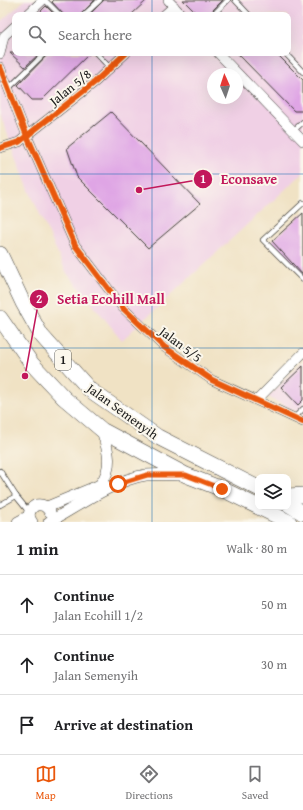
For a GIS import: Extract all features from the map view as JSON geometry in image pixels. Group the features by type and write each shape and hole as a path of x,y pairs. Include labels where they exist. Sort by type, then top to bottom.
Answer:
{"main road":[{"name":"Jalan Semenyih","path":"0,254 23,303 41,335 90,390 158,437 255,486"},
{"name":"Jalan Semenyih","path":"0,318 32,364 64,398 102,430 186,475"},
{"path":"186,475 222,489 289,522"},
{"path":"291,496 303,495"},
{"path":"291,506 303,513"}],"street":[{"path":"30,12 44,0"},
{"path":"166,12 171,3 179,12"},
{"path":"0,54 4,36 12,29"},
{"name":"Jalan 5/8","path":"0,148 19,142 95,82 123,56"},
{"path":"221,56 303,141"},
{"name":"Jalan 5/5","path":"0,67 27,136 75,245 123,308 170,352 212,380 303,422"},
{"path":"258,400 303,354"},
{"path":"47,507 100,484 104,479 109,470 109,462 108,451 102,430"},
{"path":"48,522 118,484 132,479 147,475 186,475"},
{"path":"18,522 30,517 36,505 42,504 47,507 50,512 48,522"}],"lane":[{"path":"44,0 57,12"},
{"path":"87,12 100,0"},
{"path":"216,12 228,0"},
{"path":"235,0 247,12"},
{"path":"9,88 42,56"},
{"path":"99,56 110,68"},
{"path":"288,56 303,72"},
{"path":"293,131 303,122"},
{"path":"303,203 263,240 303,280"},
{"path":"294,418 303,409"},
{"path":"0,471 30,517"},
{"path":"0,504 16,496"}],"shaded area":[{"path":"25,0 303,0 303,173 122,340 66,272 29,190 0,114 0,22"},
{"path":"303,361 303,415 268,397"}],"building":[{"path":"54,0 95,0 83,12 61,12 52,2"},
{"path":"104,0 147,0 134,12 92,12"},
{"path":"183,0 223,0 211,12 195,12"},
{"path":"46,6 52,12 40,12"},
{"path":"13,56 37,56 25,67"},
{"path":"46,56 87,56 42,100 32,100 18,85"},
{"path":"240,56 279,56 303,80 303,111 294,111"},
{"path":"111,112 200,204 148,248 77,177 67,148"},
{"path":"303,213 303,275 272,241"},
{"path":"303,366 303,400 298,405 281,387"}],"cycle path":[{"path":"0,148 19,142 95,82 123,56"},
{"path":"0,67 27,136 75,245 123,308 164,347 212,380 303,422"}],"place":[{"name":"Econsave","path":"139,190"},
{"name":"Setia Ecohill Mall","path":"25,376"}],"route":[{"path":"118,484 147,475 186,475 222,489"}]}
